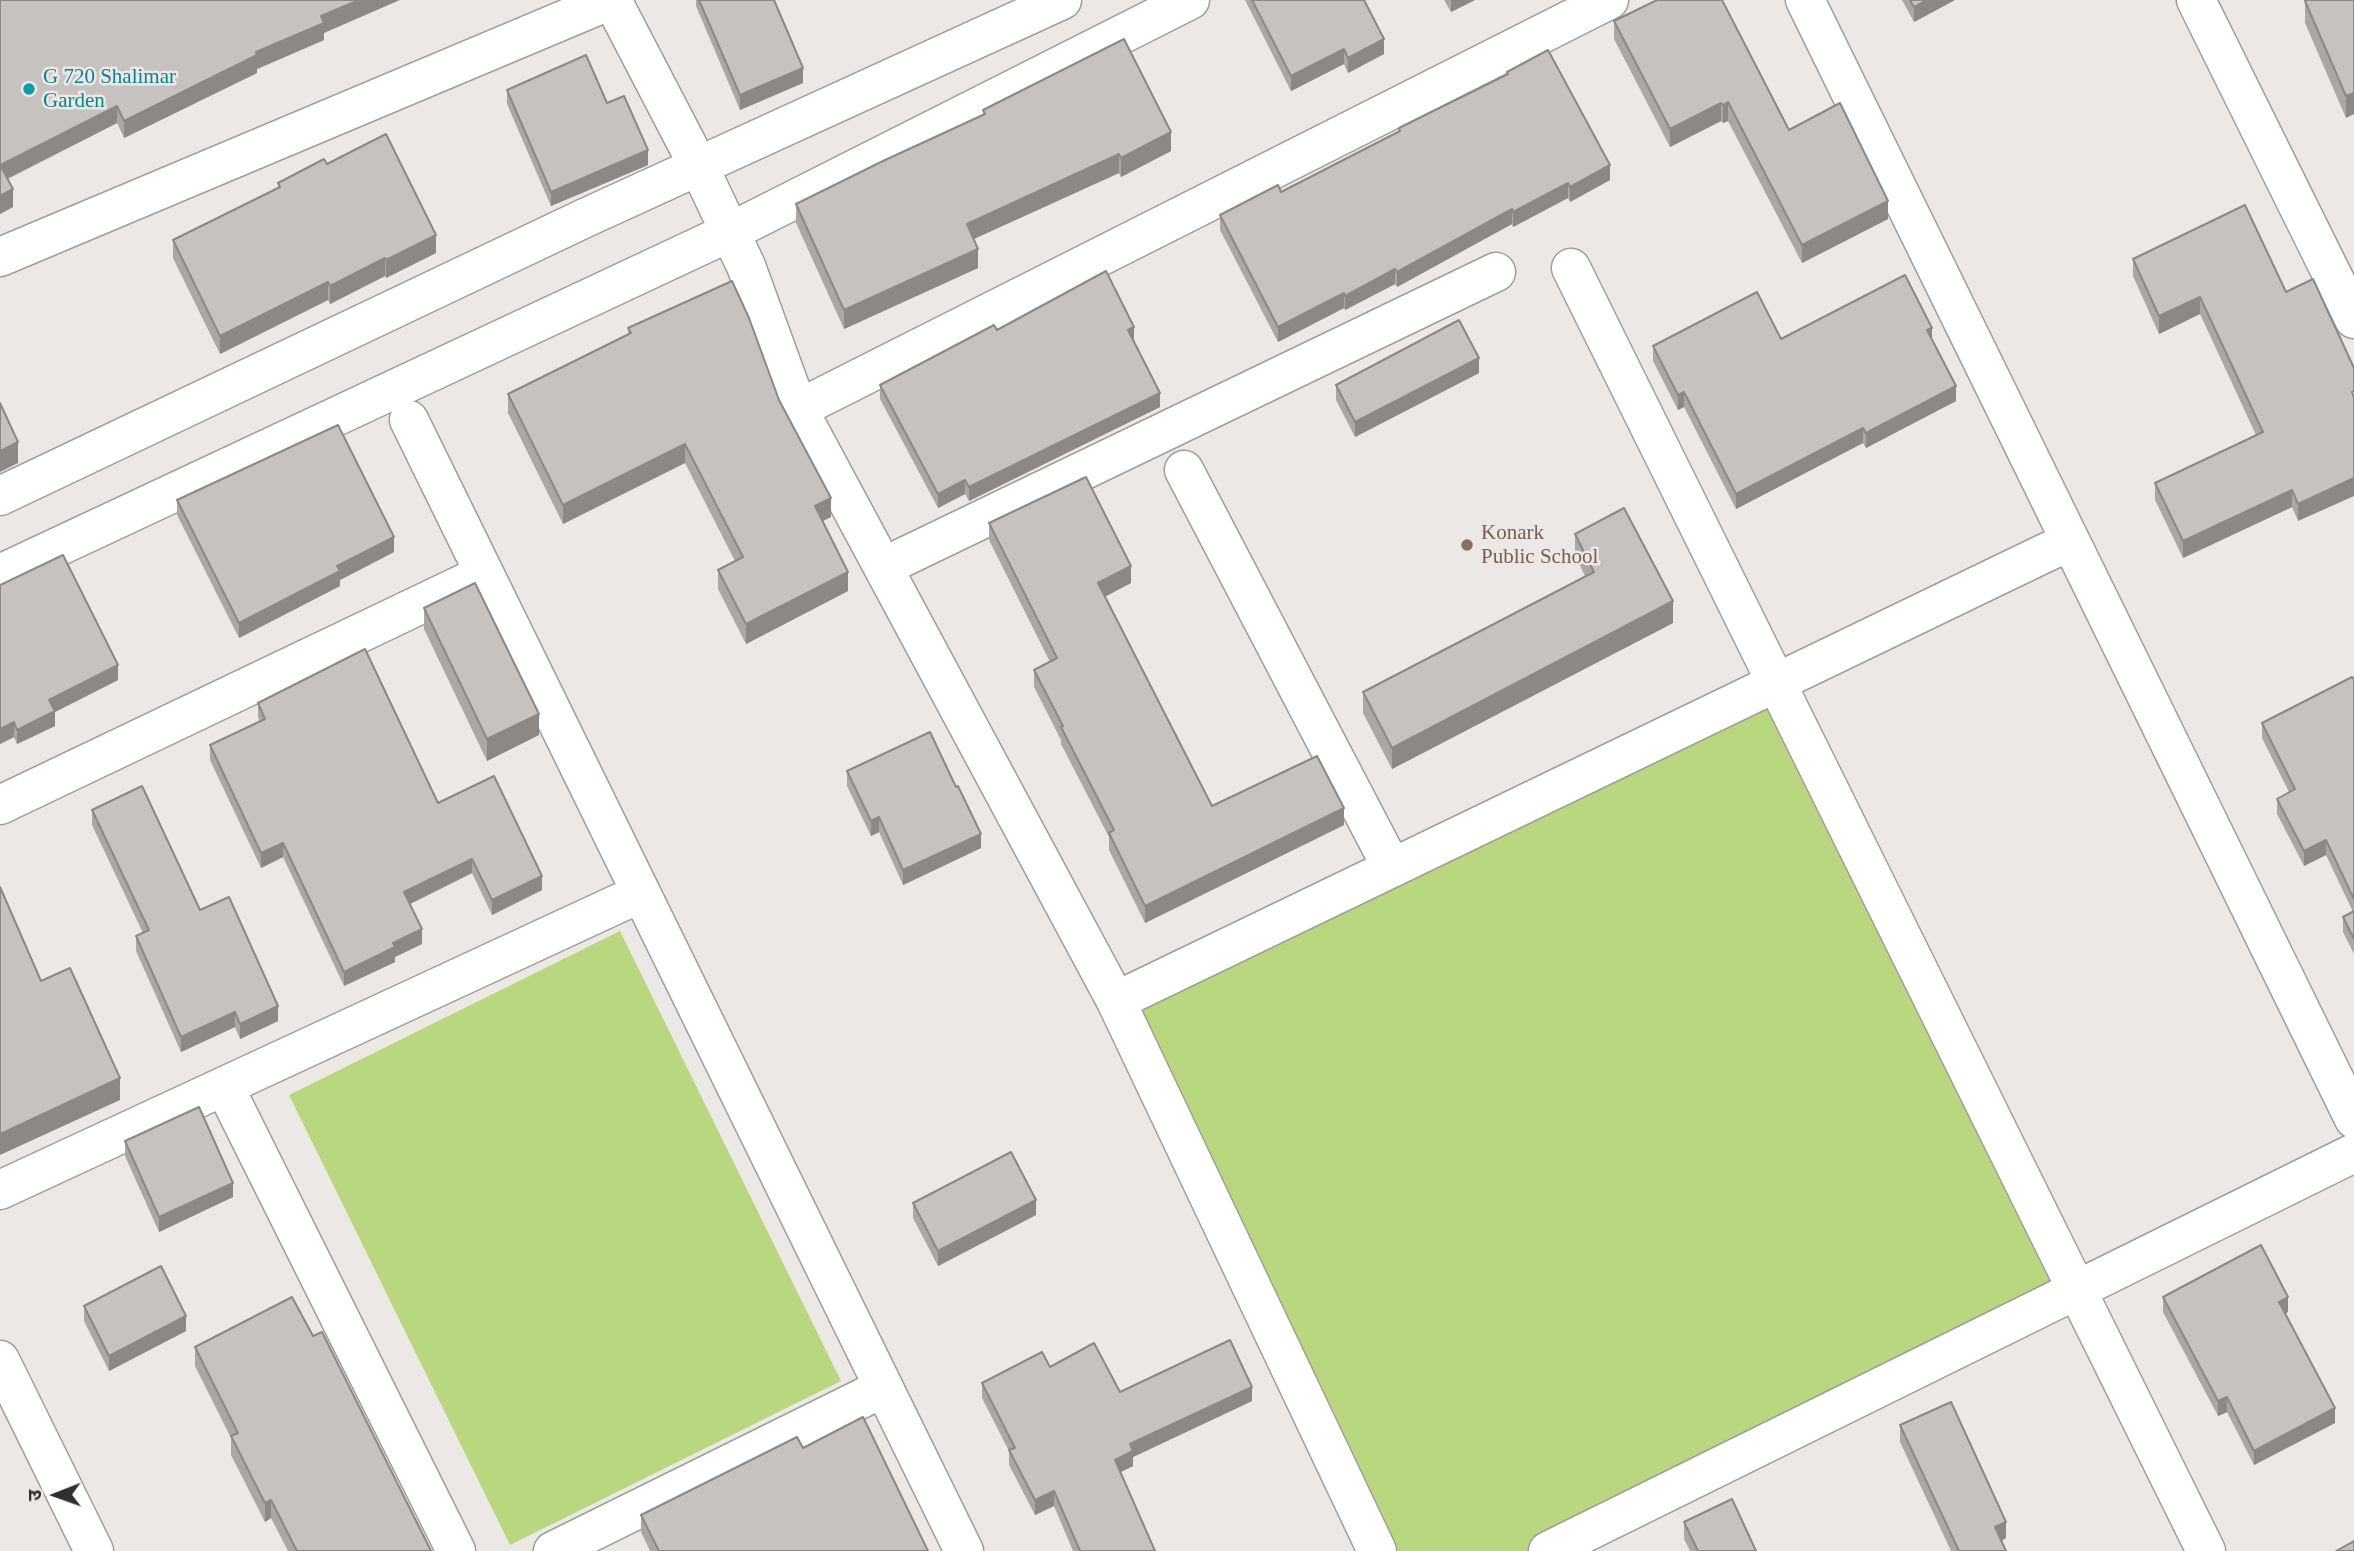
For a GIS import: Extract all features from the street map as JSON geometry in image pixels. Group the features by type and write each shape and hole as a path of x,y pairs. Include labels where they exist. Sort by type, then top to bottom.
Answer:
{"street":[{"path":"0,257 612,0 700,170 746,267 798,409 1116,1001 1377,1551"},
{"path":"0,496 585,218 700,170 1062,0"},
{"path":"0,574 727,227 1190,0"},
{"path":"798,409 1609,0"},
{"path":"1805,0 2354,1119"},
{"path":"2196,0 2354,318"},
{"path":"1571,268 2206,1551"},
{"path":"883,568 1496,272"},
{"path":"409,421 964,1551"},
{"path":"1184,470 1392,869"},
{"path":"1116,1001 2070,541"},
{"path":"0,805 484,574"},
{"path":"0,1190 641,893"},
{"path":"224,1086 456,1551"},
{"path":"1548,1551 2354,1153"},
{"path":"0,1360 94,1551"},
{"path":"554,1551 883,1388"}],"green space":[{"path":"1776,683 2077,1291 1548,1551 1377,1551 1116,1001"},
{"path":"620,931 841,1381 510,1545 289,1095"}],"building":[{"path":"0,0 359,0 321,16 324,23 256,52 257,55 124,121 117,106 0,165"},
{"path":"699,0 774,0 803,68 740,95"},
{"path":"1252,0 1364,0 1384,39 1348,58 1344,49 1291,76"},
{"path":"1657,0 1722,0 1789,130 1840,103 1888,201 1802,245 1728,102 1670,129 1614,21"},
{"path":"1910,0 1927,0 1914,7"},
{"path":"2354,0 2354,93 2346,96 2305,1"},
{"path":"1124,39 1171,132 1121,158 1119,154 967,224 978,249 844,310 796,204 985,114 983,110"},
{"path":"1548,50 1610,165 1570,187 1568,183 1513,212 1512,209 1397,272 1395,269 1278,327 1220,215 1278,185 1281,192 1400,131 1399,128 1508,74 1507,72"},
{"path":"586,55 607,103 624,96 648,150 551,192 507,90"},
{"path":"386,134 436,235 330,286 328,282 220,336 173,240 280,187 278,183 324,159 327,164"},
{"path":"0,165 13,189 0,196"},
{"path":"2245,205 2286,292 2313,279 2354,368 2354,478 2298,504 2292,490 2183,541 2155,483 2263,432 2200,297 2159,316 2133,259"},
{"path":"1106,271 1134,327 1128,330 1160,393 969,487 965,480 938,494 880,385 994,325 997,330"},
{"path":"1905,275 1932,328 1927,330 1956,386 1866,433 1863,428 1736,494 1684,392 1678,395 1653,346 1757,292 1781,339"},
{"path":"732,281 749,318 779,400 831,498 815,506 848,572 746,624 718,570 743,557 685,444 563,505 508,394 631,333 628,328"},
{"path":"1459,320 1479,358 1355,422 1336,385"},
{"path":"0,403 18,442 0,451"},
{"path":"338,425 394,537 337,566 340,571 239,623 177,500"},
{"path":"1086,477 1131,566 1098,583 1212,806 1317,756 1344,808 1145,906 1109,833 1114,830 1034,670 1057,658 989,523"},
{"path":"1624,508 1673,601 1392,748 1363,692 1594,572 1575,534"},
{"path":"63,555 118,665 49,700 55,711 17,730 14,722 0,729 0,585"},
{"path":"475,583 539,714 487,739 424,608"},
{"path":"365,649 438,803 494,776 542,876 492,900 472,859 404,892 422,929 393,943 395,947 344,972 283,843 261,853 210,745 265,719 258,703"},
{"path":"2352,677 2354,899 2326,840 2304,851 2277,799 2295,789 2262,723"},
{"path":"930,732 981,834 903,870 879,817 871,821 847,771"},
{"path":"142,786 200,910 229,897 278,1006 240,1024 235,1012 181,1037 136,936 149,930 92,810"},
{"path":"0,887 41,981 70,968 120,1078 0,1134"},
{"path":"2354,911 2354,939 2343,917"},
{"path":"199,1107 233,1183 159,1217 125,1141"},
{"path":"1011,1152 1036,1200 938,1251 913,1203"},
{"path":"2261,1245 2288,1297 2279,1302 2335,1408 2254,1451 2227,1397 2218,1401 2163,1297"},
{"path":"161,1266 186,1316 109,1356 84,1306"},
{"path":"292,1297 313,1336 322,1332 431,1551 297,1551 271,1500 265,1503 231,1436 238,1433 195,1347"},
{"path":"1230,1340 1252,1387 1130,1444 1133,1451 1115,1460 1155,1551 1080,1551 1054,1491 1035,1500 1009,1450 1015,1448 982,1383 1042,1352 1050,1367 1094,1343 1120,1392"},
{"path":"1951,1402 2006,1522 1995,1527 2006,1551 1959,1551 1900,1425"},
{"path":"863,1417 928,1551 659,1551 641,1515 797,1437 803,1448"},
{"path":"1732,1499 1756,1551 1698,1551 1684,1522"},
{"path":"2354,1541 2354,1551 2336,1551"}],"place":[{"name":"G 720 Shalimar Garden","path":"29,89"},
{"name":"Konark Public School","path":"1467,545"}]}
